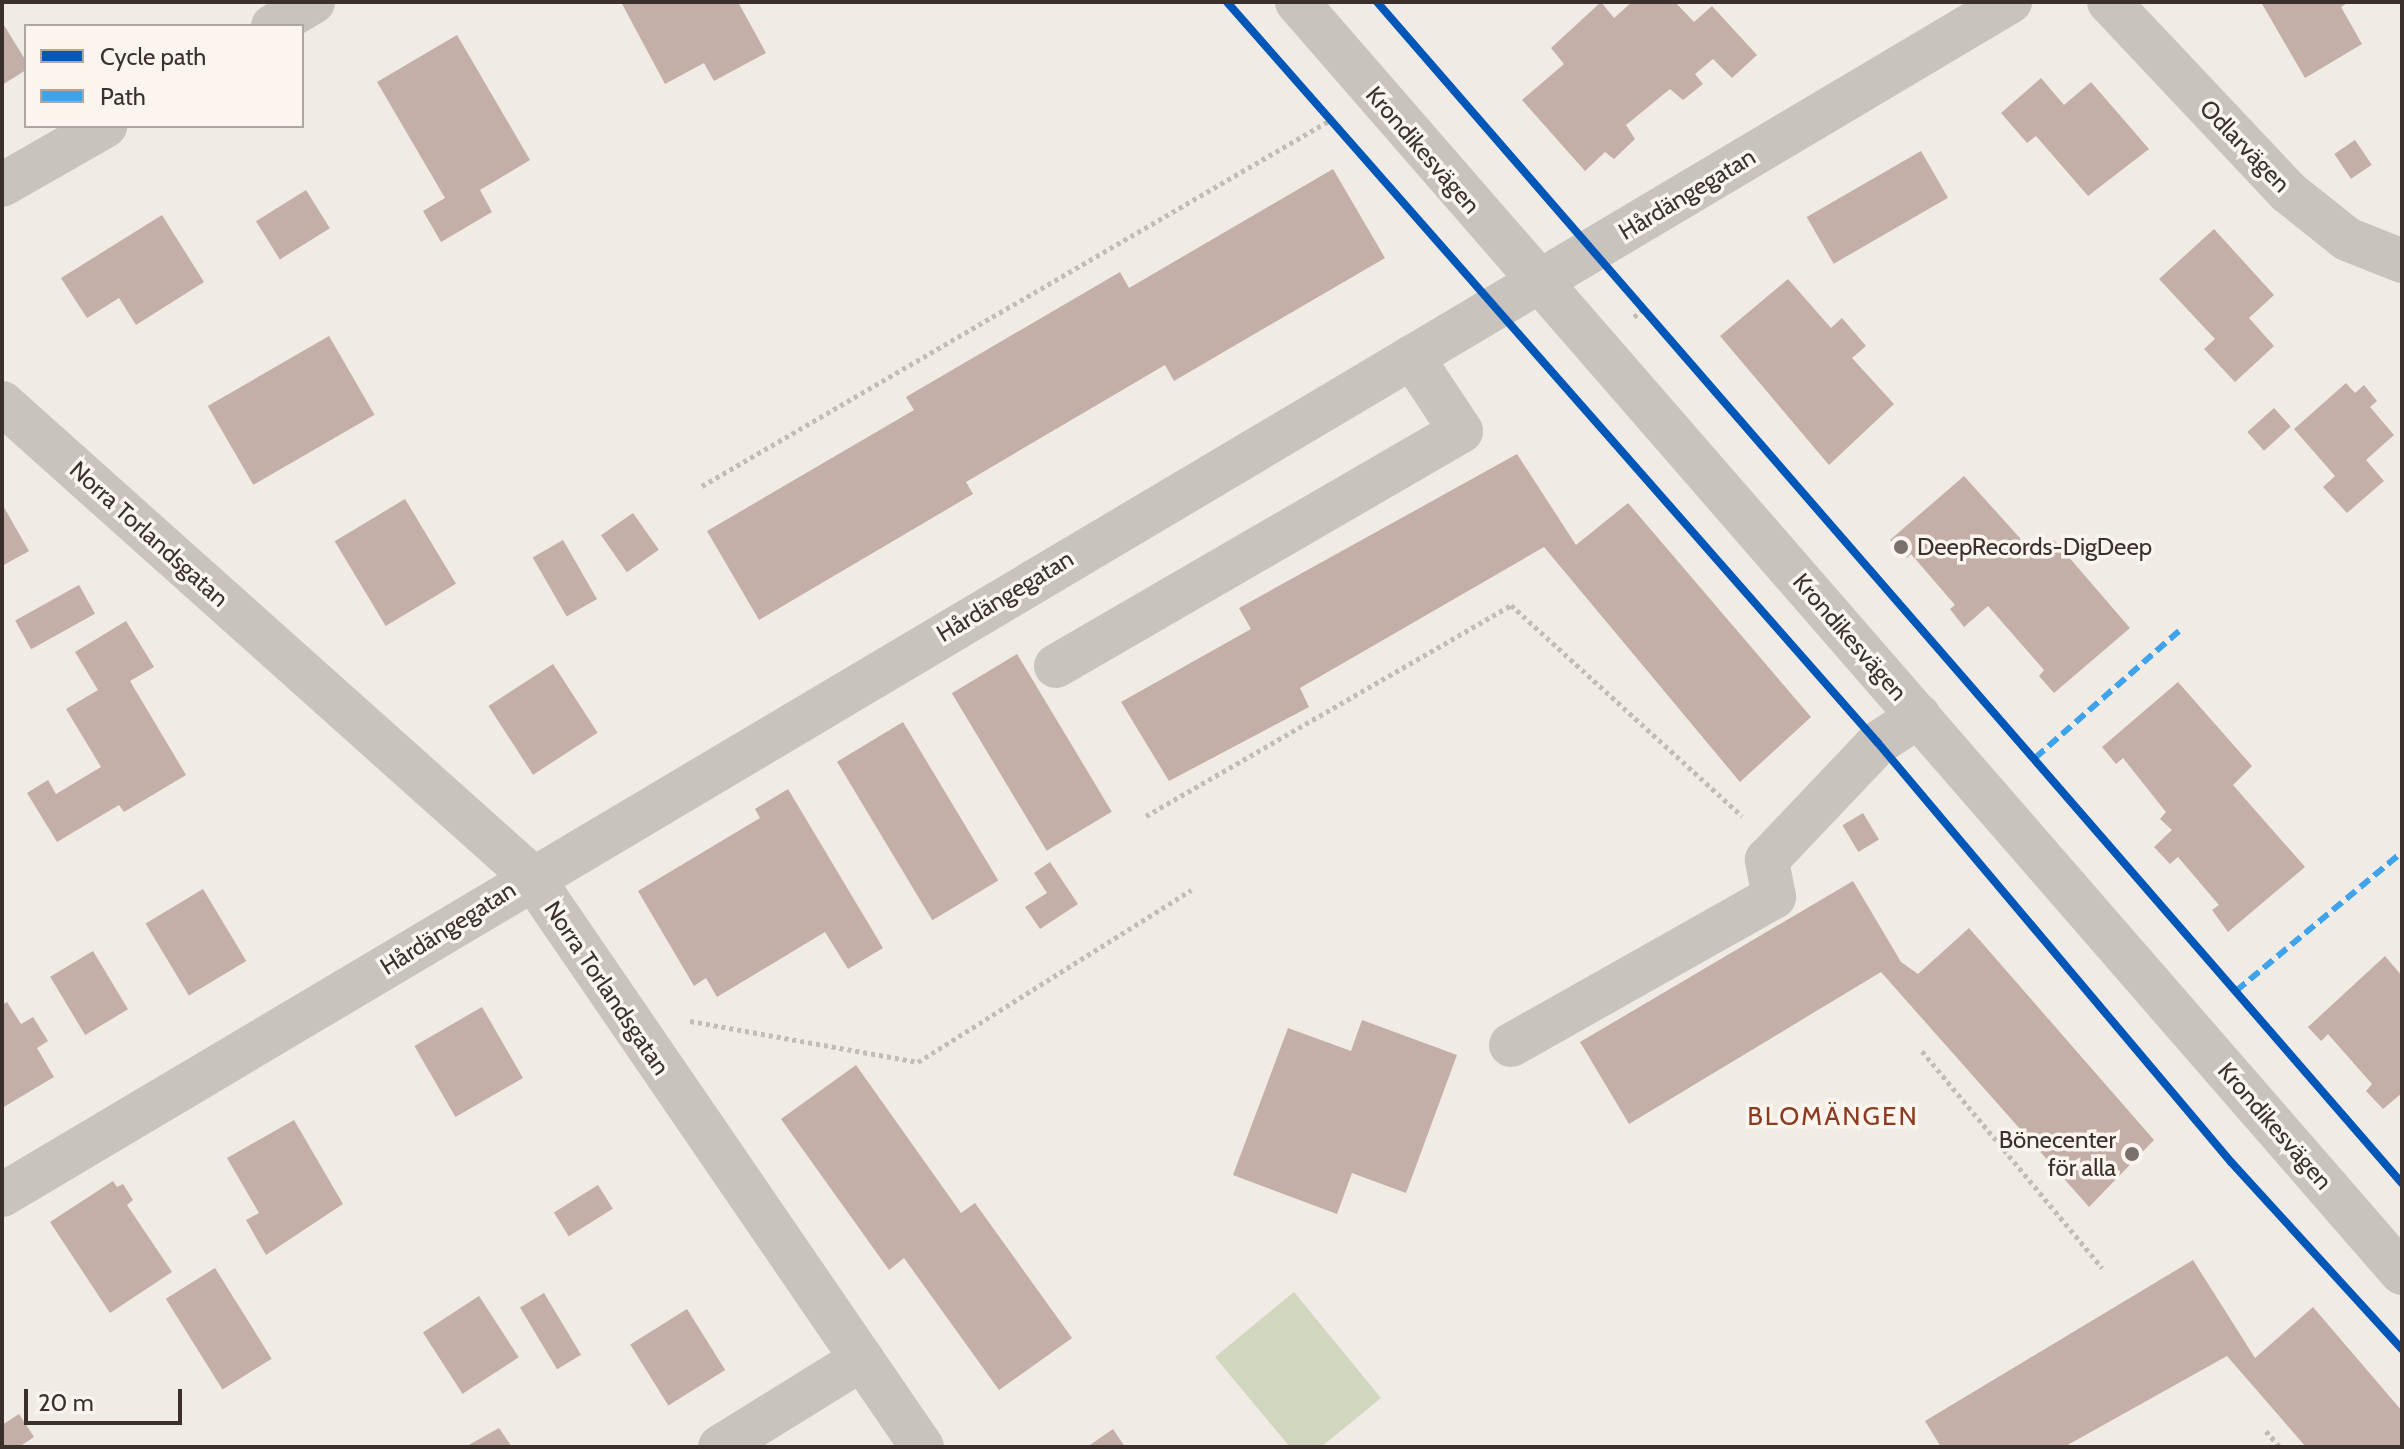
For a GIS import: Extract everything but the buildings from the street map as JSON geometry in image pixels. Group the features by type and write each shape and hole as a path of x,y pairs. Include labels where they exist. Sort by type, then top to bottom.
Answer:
{"street":[{"path":"276,24 313,2"},
{"name":"Krondikesvägen","path":"1297,2 2402,1273"},
{"name":"Hårdängegatan","path":"2,1195 362,983 531,876 2010,2"},
{"name":"Odlarvägen","path":"2109,2 2288,192 2347,239 2402,261"},
{"path":"2,185 102,128"},
{"path":"1056,666 1461,431 1412,357"},
{"name":"Norra Torlandsgatan","path":"2,403 531,876 922,1447"},
{"path":"1511,1045 1774,897 1767,860 1878,743 1919,716"},
{"path":"720,1447 862,1359"}],"path":[{"path":"702,486 1331,120 1373,91"},
{"path":"1321,108 1341,131"},
{"path":"1595,249 1656,320"},
{"path":"1146,816 1511,605 1778,848"},
{"path":"622,1009 918,1062 1191,890"},
{"path":"1922,1051 2102,1268"},
{"path":"2266,1431 2280,1447"}],"green space":[{"path":"1294,1292 1381,1398 1321,1447 1290,1447 1215,1357"}],"marked path":[{"path":"2035,758 2179,631"},
{"path":"2236,991 2402,852"}],"cycle path":[{"path":"1227,2 1878,743 2231,1162 2402,1349"},
{"path":"1377,2 2402,1183"}],"place":[{"name":"DeepRecords-DigDeep","path":"1901,547"},
{"name":"Bönecenter för alla","path":"2132,1154"}],"district":[{"name":"BLOMÄNGEN","path":"1833,1117"}]}
